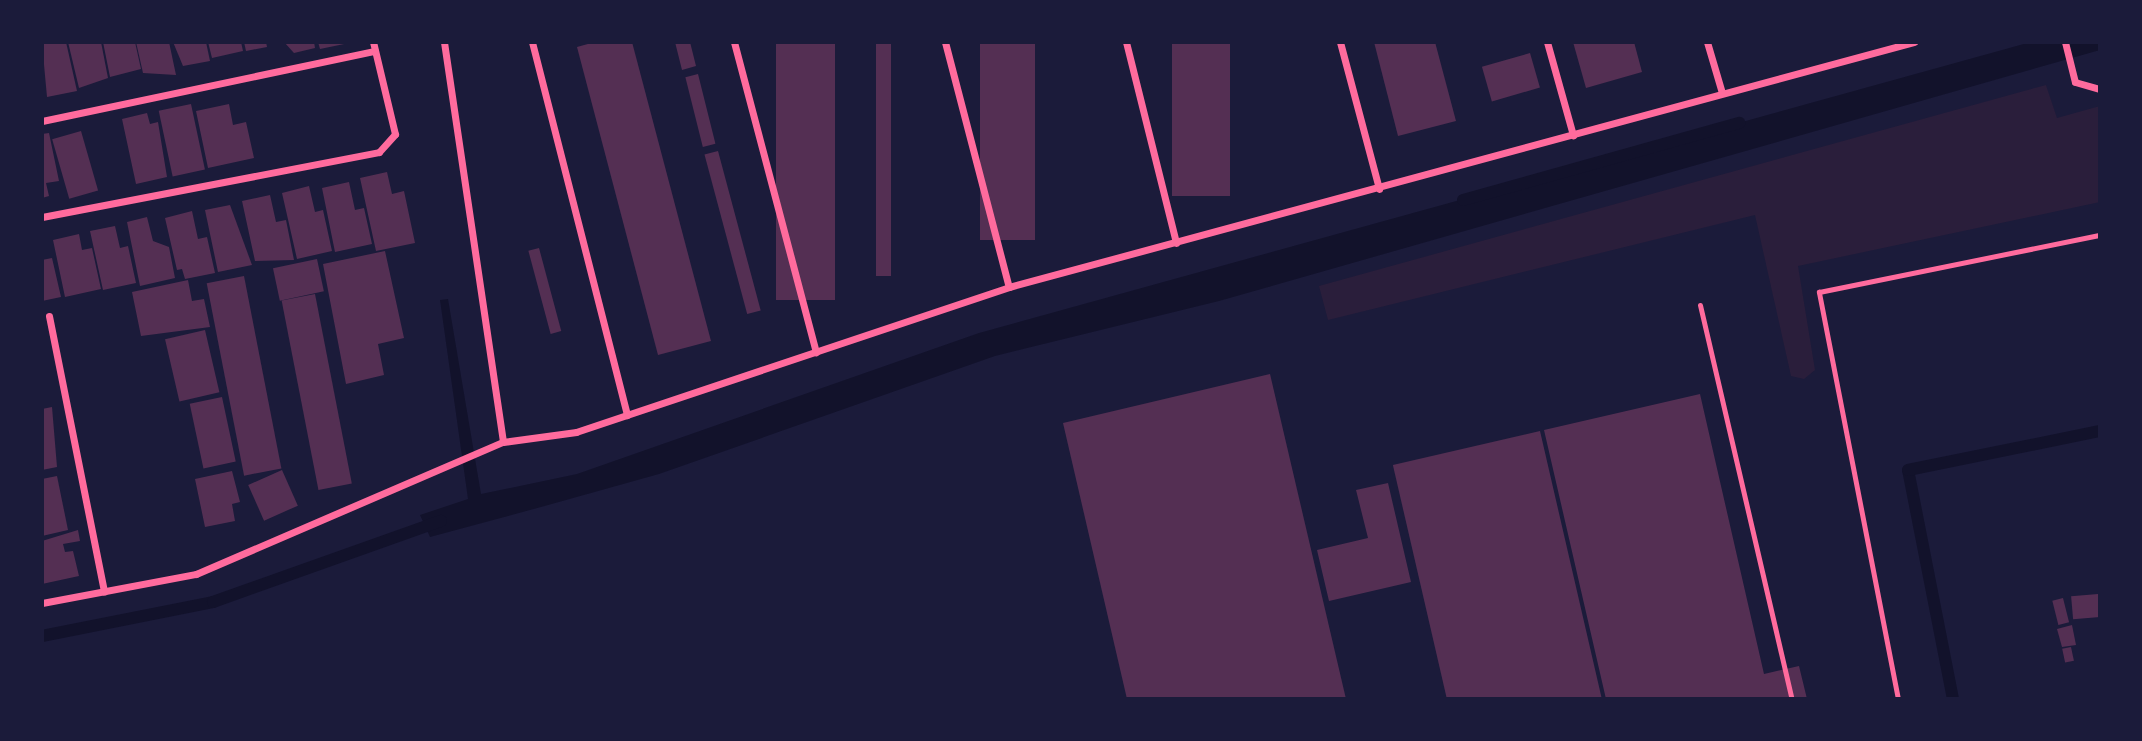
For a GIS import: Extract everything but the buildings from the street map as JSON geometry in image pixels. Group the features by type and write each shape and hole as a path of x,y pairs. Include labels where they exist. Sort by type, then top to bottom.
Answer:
{"street":[{"path":"42,217 379,152 394,134 373,42"},
{"path":"444,42 503,442"},
{"path":"532,42 627,415"},
{"path":"734,42 816,352"},
{"path":"945,42 1009,287"},
{"path":"1126,42 1176,243"},
{"path":"1340,42 1379,189"},
{"path":"1547,42 1573,135"},
{"path":"1707,42 1721,93"},
{"path":"42,603 196,574 455,460 503,442 576,432 1009,287 1379,189 1896,44 1914,42"},
{"path":"2065,42 2075,82 2100,89"},
{"path":"42,121 375,51"},
{"path":"49,316 104,592"}],"lane":[{"path":"1898,699 1819,292 2100,235"},
{"path":"1700,305 1793,699"}],"shaded area":[{"path":"2031,42 2100,42 2100,50 1219,301 995,356 659,474 541,507 430,537 420,515 468,499 440,300 448,299 481,494 577,474 979,333"},
{"path":"2046,85 2057,118 2100,106 2100,202 1798,266 1815,370 1804,379 1791,376 1755,215 1328,320 1319,286"}],"waterway":[{"path":"1463,200 1739,123"},
{"path":"1953,699 1908,470 2100,431"},
{"path":"42,636 213,602 441,521"}]}
